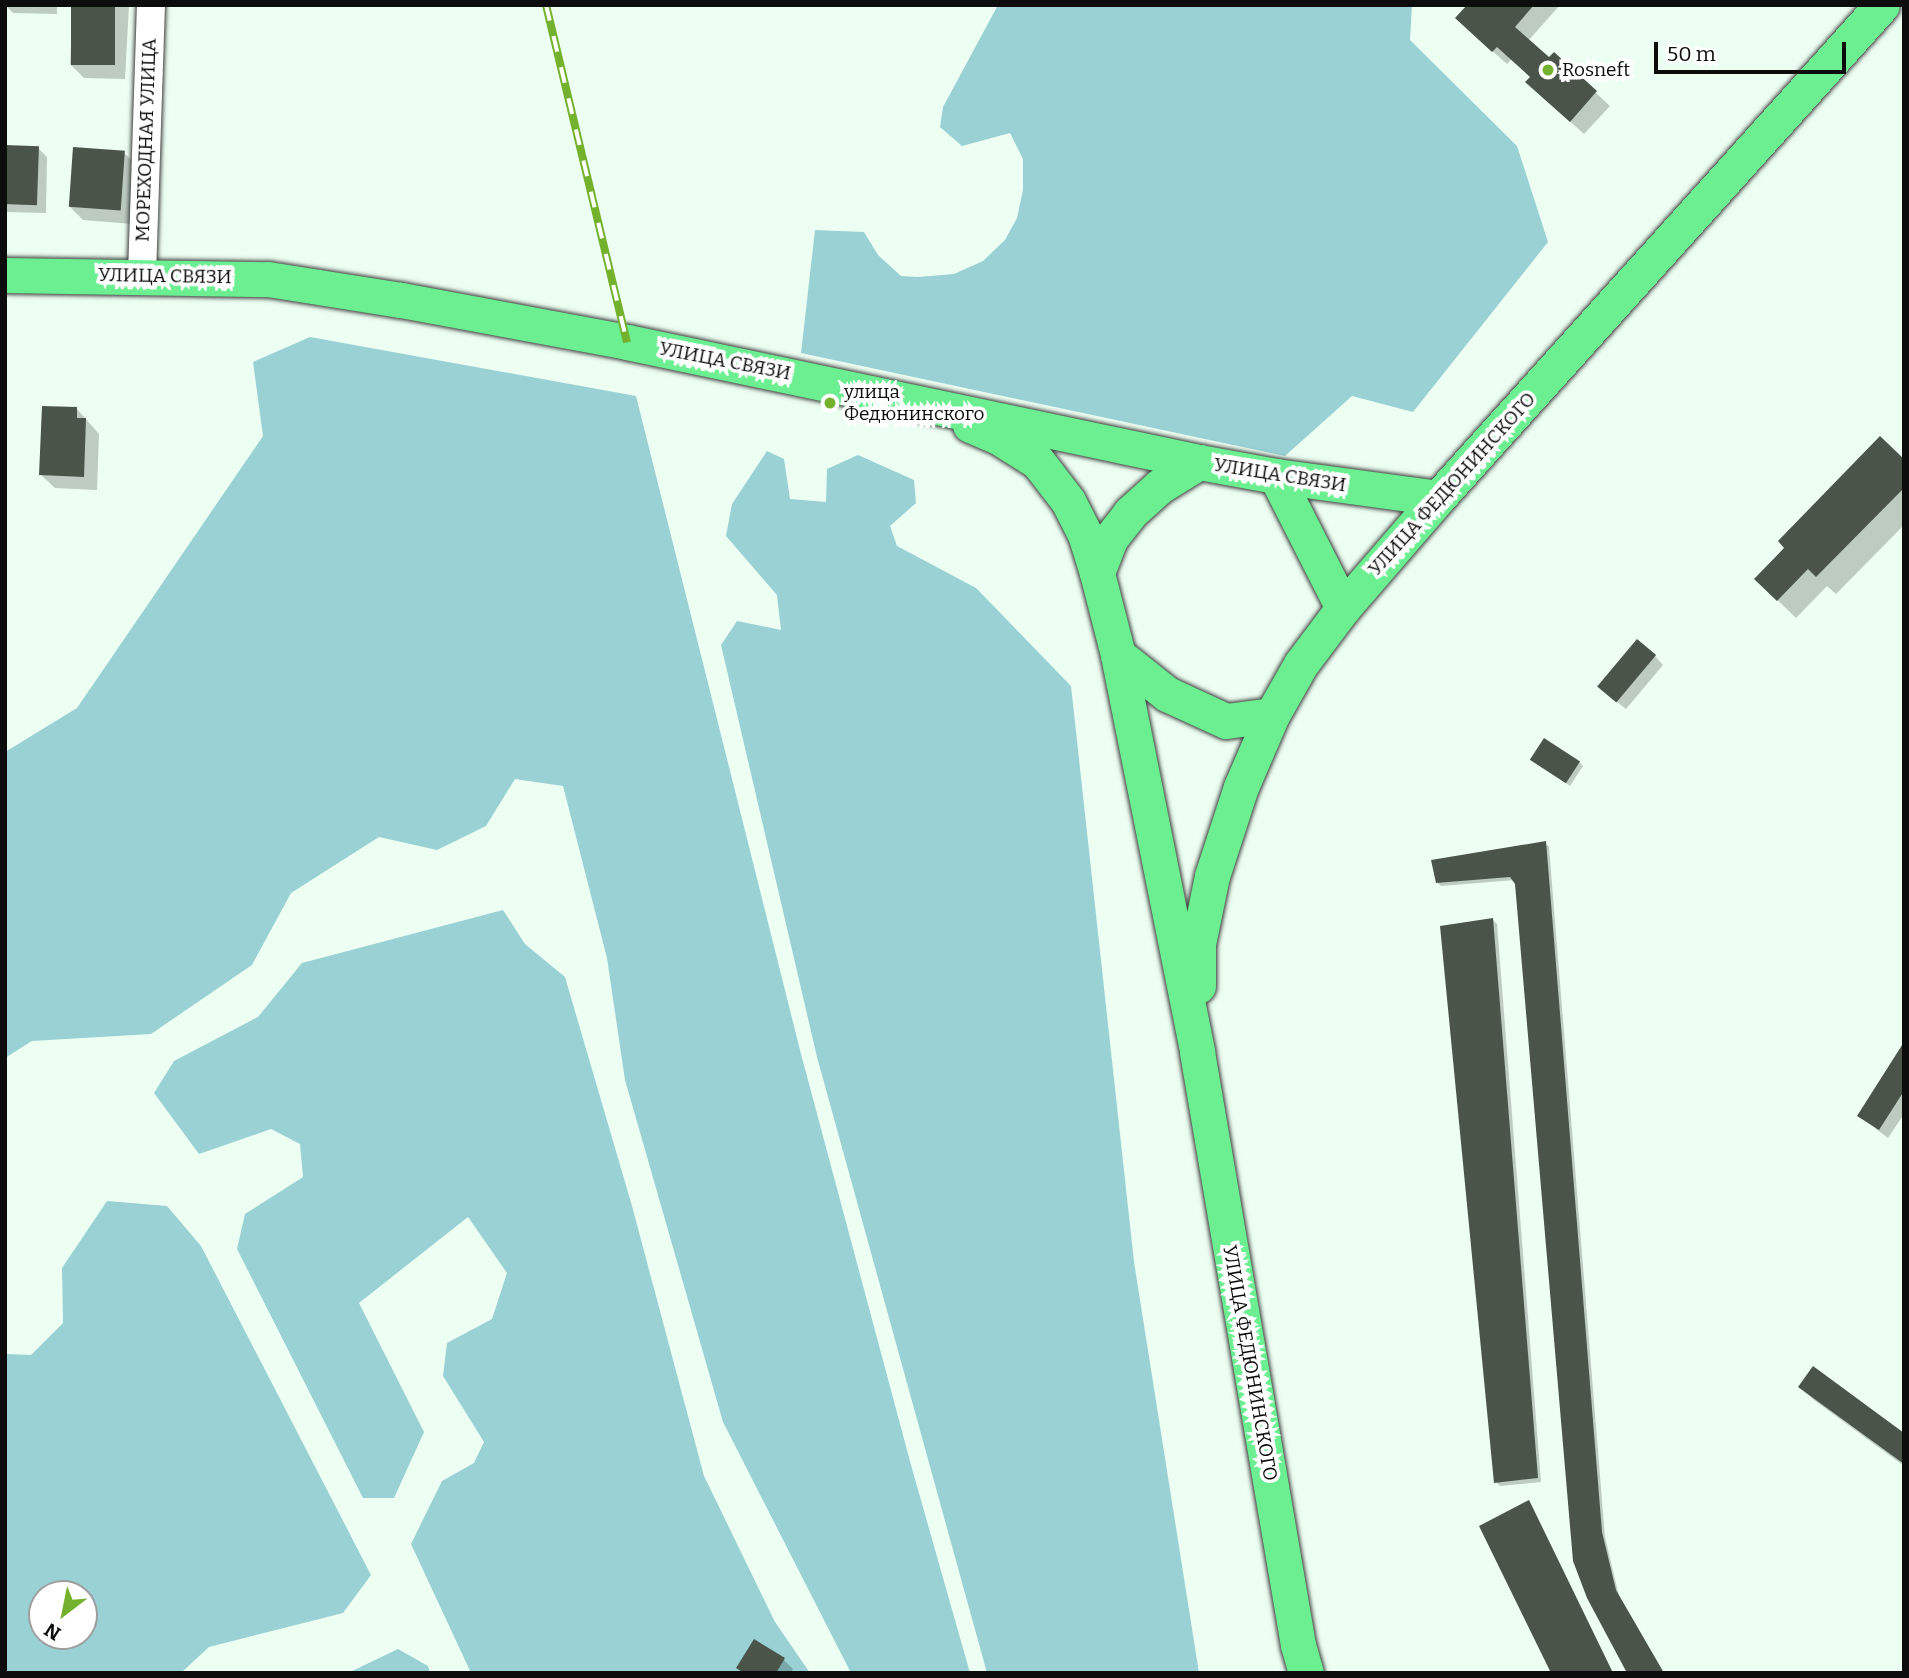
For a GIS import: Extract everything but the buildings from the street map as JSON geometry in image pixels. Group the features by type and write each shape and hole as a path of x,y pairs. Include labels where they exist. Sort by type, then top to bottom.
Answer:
{"main road":[{"name":"УЛИЦА ФЕДЮНИНСКОГО","path":"1198,1052 1198,944 1212,876 1241,787 1272,715 1301,664 1343,608 1438,498 1882,5"},
{"name":"УЛИЦА СВЯЗИ","path":"5,275 268,279 401,300 913,400 1199,462 1276,476 1438,498"},
{"name":"УЛИЦА ФЕДЮНИНСКОГО","path":"913,400 1000,438 1038,462 1074,512 1085,534 1118,654 1198,1052 1298,1645 1306,1673"},
{"path":"1097,573 1110,539 1130,513 1160,486 1199,462"},
{"path":"1276,476 1343,608"},
{"path":"1118,654 1167,694 1226,721 1272,715"}],"street":[{"name":"МОРЕХОДНАЯ УЛИЦА","path":"142,275 151,5"}],"shaded area":[{"path":"998,5 1412,5 1410,40 1517,146 1548,242 1413,412 1352,396 1285,456 801,353 815,230 864,232 878,255 901,276 918,277 954,274 983,261 1005,240 1017,218 1023,190 1023,159 1010,133 962,146 940,127 943,107"},
{"path":"310,337 636,396 801,1054 911,1465 970,1673 851,1673 723,1422 625,1080 607,958 563,786 515,779 486,826 437,850 379,837 291,893 252,965 151,1034 32,1041 5,1058 5,752 77,708 263,436 253,362"},
{"path":"767,451 784,459 790,499 826,502 827,469 858,455 914,480 916,503 890,526 897,546 976,588 1071,686 1134,1262 1199,1673 987,1673 817,1057 721,645 737,621 781,630 777,595 726,536 732,504"},
{"path":"503,910 525,944 565,977 632,1206 704,1476 775,1622 810,1673 471,1673 411,1544 442,1481 474,1463 484,1442 443,1376 447,1343 492,1319 507,1273 468,1217 359,1303 424,1432 394,1498 363,1498 237,1249 245,1214 303,1177 300,1144 271,1129 199,1154 154,1093 174,1061 258,1017 302,963"},
{"path":"107,1201 167,1206 201,1246 371,1575 343,1613 209,1647 181,1673 5,1673 5,1354 31,1355 63,1323 62,1268"},
{"path":"398,1649 428,1666 430,1673 348,1673"}],"railway":[{"path":"546,5 627,342"}],"place":[{"name":"Rosneft","path":"1548,70"},
{"name":"улица Федюнинского","path":"830,403"}]}
